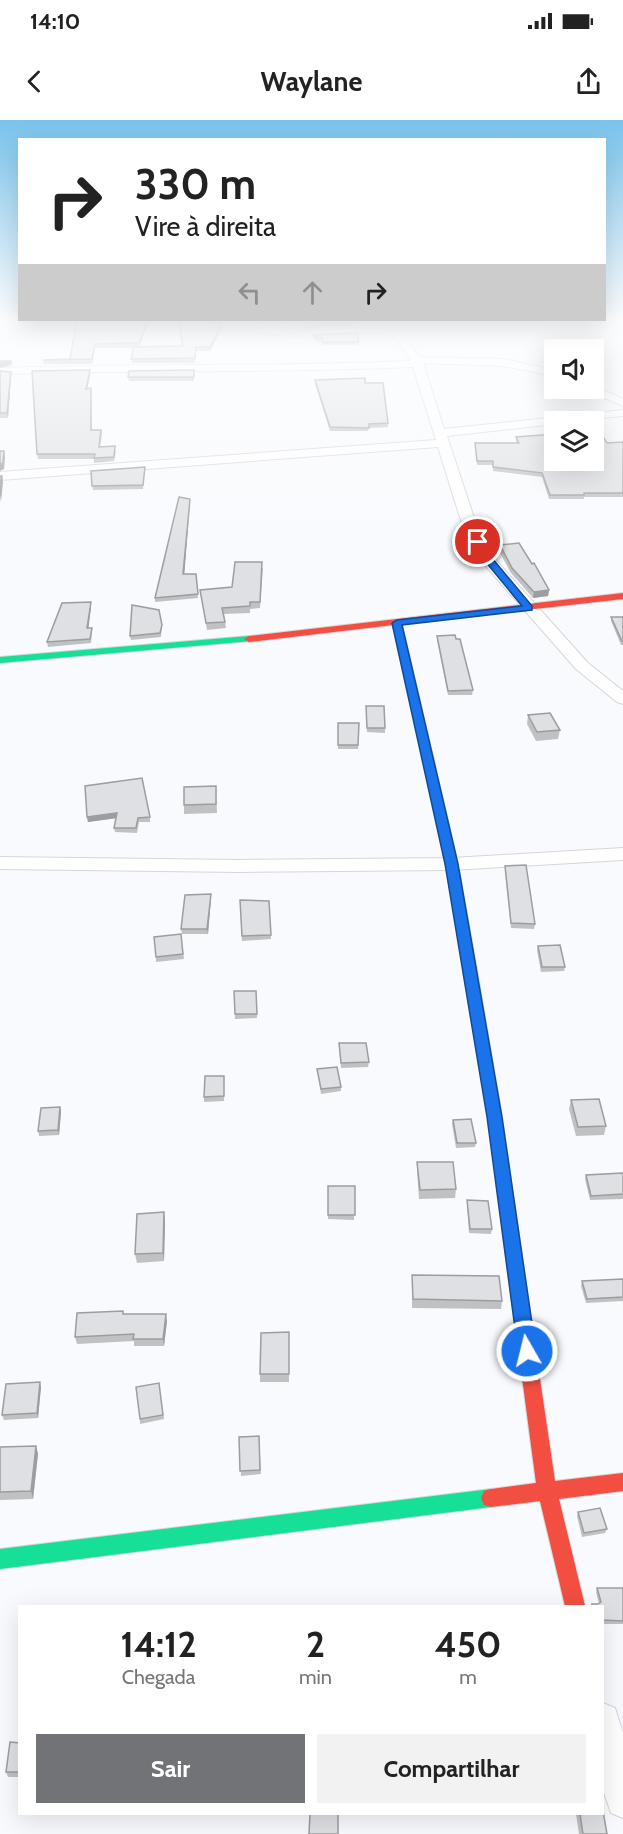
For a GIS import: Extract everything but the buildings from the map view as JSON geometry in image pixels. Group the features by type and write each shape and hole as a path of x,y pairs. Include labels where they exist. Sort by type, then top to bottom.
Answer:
{"street":[{"path":"428,399 469,524 488,560 582,666 623,699"},
{"path":"0,476 442,438 623,413"},
{"path":"0,660 184,645 623,596"},
{"path":"397,623 452,864 495,1117 547,1491 575,1605"},
{"path":"0,863 239,866 452,864 623,854"},
{"path":"0,1559 623,1482"},
{"path":"604,1724 623,1801"}],"traffic: fast":[{"path":"0,660 249,639"},
{"path":"0,1559 491,1498"}],"traffic: slow":[{"path":"470,970 495,1117 516,1271"}],"traffic: jam":[{"path":"249,639 623,596"},
{"path":"397,623 452,864 470,970"},
{"path":"516,1271 547,1491 575,1605"},
{"path":"491,1498 623,1482"}],"route":[{"path":"478,542 488,560 529,608 397,623 452,864 495,1117 527,1351"}]}
